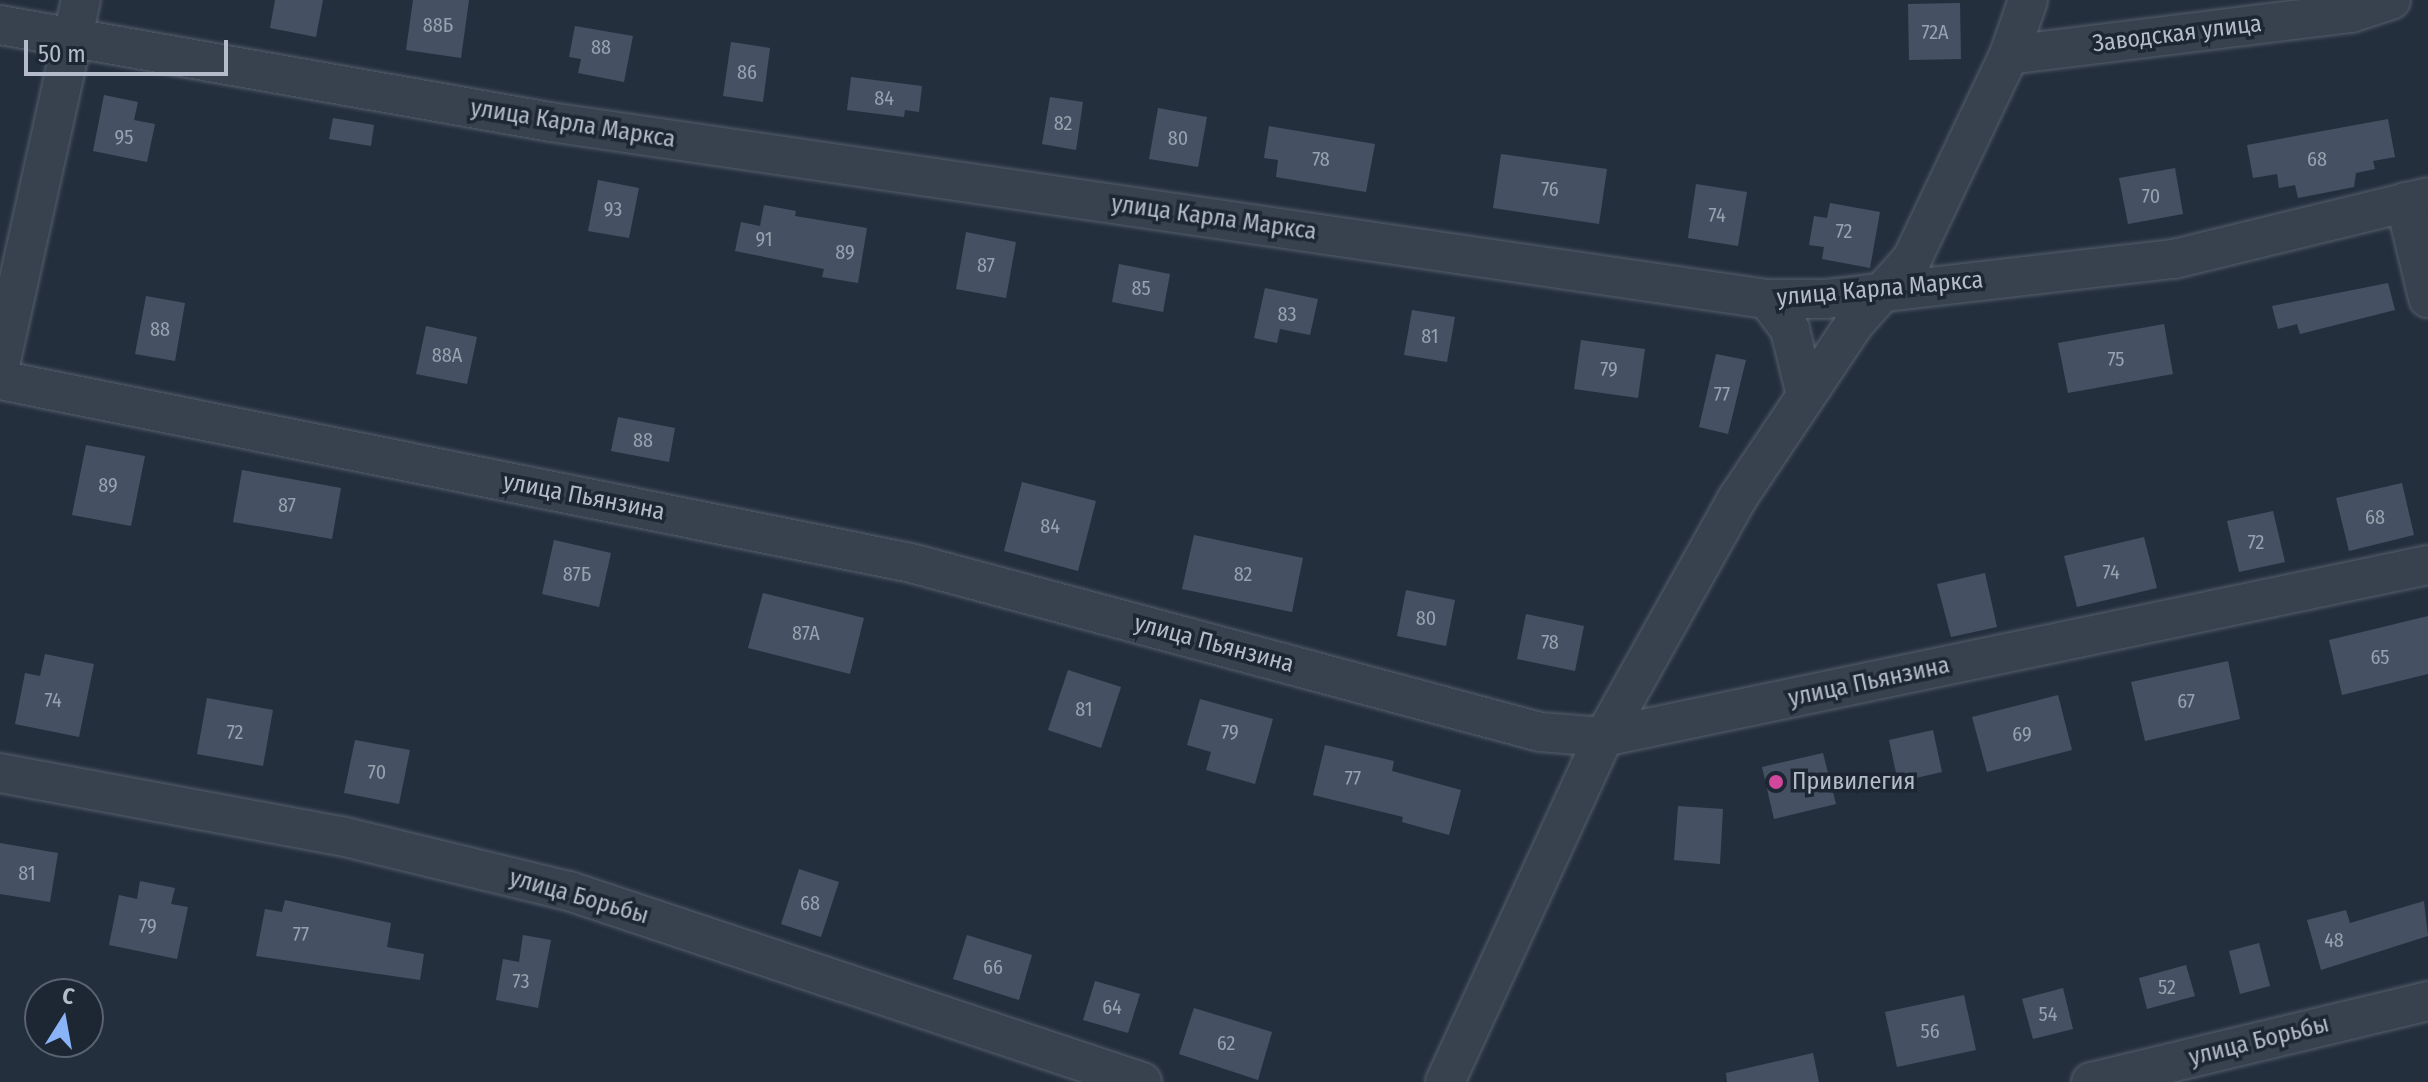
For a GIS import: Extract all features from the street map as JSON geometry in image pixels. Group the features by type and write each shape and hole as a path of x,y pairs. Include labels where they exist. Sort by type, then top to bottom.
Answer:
{"street":[{"path":"0,365 81,0"},
{"path":"1445,1082 1604,737 1737,499 1854,324 1890,289 1912,259 2009,55 2028,0"},
{"name":"Заводская улица","path":"2009,55 2351,13 2391,0"},
{"name":"улица Карла Маркса","path":"0,25 550,122 1767,299 1826,299 1890,289 2174,259 2416,200"},
{"path":"2416,200 2428,298"},
{"path":"1767,299 1790,330 1806,395"},
{"name":"улица Пьянзина","path":"0,380 911,563 1540,732 1604,737 2428,565"},
{"name":"улица Борьбы","path":"0,773 341,836 569,891 1142,1082"},
{"name":"улица Борьбы","path":"2091,1082 2428,1001"}],"building":[{"path":"275,0 323,0 316,37 270,28"},
{"path":"413,0 469,0 461,58 406,50"},
{"path":"1960,3 1961,59 1909,60 1908,4"},
{"path":"575,26 633,36 624,82 578,73 581,59 569,57"},
{"path":"731,42 770,48 763,102 723,96"},
{"path":"851,77 922,86 919,112 905,110 904,117 847,110"},
{"path":"104,95 138,102 134,120 155,124 147,162 93,151"},
{"path":"1050,97 1083,102 1076,150 1042,144"},
{"path":"1158,108 1207,117 1198,167 1149,159"},
{"path":"333,118 374,125 371,146 329,139"},
{"path":"2388,119 2395,157 2373,161 2375,169 2356,173 2354,187 2298,198 2295,185 2279,188 2277,174 2253,178 2247,145"},
{"path":"1269,126 1375,144 1366,192 1276,177 1278,160 1264,158"},
{"path":"1501,154 1607,169 1599,224 1493,208"},
{"path":"2175,168 2183,214 2128,224 2119,178"},
{"path":"598,180 639,188 629,238 588,231"},
{"path":"1696,184 1747,192 1738,246 1688,238"},
{"path":"1830,203 1880,212 1870,268 1822,259 1824,247 1809,245 1814,216 1827,218"},
{"path":"764,205 796,211 795,216 867,228 858,283 822,277 824,269 735,251 741,222 760,226"},
{"path":"966,232 1016,242 1006,298 956,289"},
{"path":"1119,264 1170,274 1163,312 1112,302"},
{"path":"2388,283 2395,310 2300,334 2297,324 2278,329 2272,306"},
{"path":"1265,288 1318,299 1310,335 1280,329 1277,343 1254,338"},
{"path":"146,296 185,303 175,361 135,354"},
{"path":"1412,310 1455,317 1447,362 1404,355"},
{"path":"2164,324 2173,374 2068,393 2058,343"},
{"path":"426,326 477,337 467,384 416,374"},
{"path":"1581,340 1645,349 1638,398 1574,389"},
{"path":"1716,354 1746,360 1728,434 1699,427"},
{"path":"618,417 675,428 669,462 611,451"},
{"path":"86,445 145,456 131,526 72,515"},
{"path":"242,470 341,488 332,539 233,522"},
{"path":"1022,482 1096,501 1078,571 1004,551"},
{"path":"2402,483 2414,535 2349,551 2336,498"},
{"path":"2273,511 2285,562 2239,572 2227,521"},
{"path":"1194,535 1303,558 1292,612 1182,589"},
{"path":"2144,537 2157,588 2077,607 2064,556"},
{"path":"554,540 611,553 599,607 542,594"},
{"path":"1985,573 1997,627 1951,637 1937,584"},
{"path":"1406,590 1455,600 1446,646 1397,636"},
{"path":"763,593 864,618 850,674 748,648"},
{"path":"1526,614 1584,626 1575,671 1517,659"},
{"path":"2428,616 2428,674 2342,695 2329,640"},
{"path":"45,654 94,664 79,737 15,724 25,673 40,676"},
{"path":"2228,661 2240,719 2145,741 2131,682"},
{"path":"1068,670 1121,687 1101,748 1048,730"},
{"path":"2058,695 2072,750 1987,772 1972,717"},
{"path":"207,698 273,710 263,766 197,754"},
{"path":"1200,699 1273,719 1255,784 1206,770 1211,752 1187,745"},
{"path":"1933,730 1942,772 1898,782 1889,740"},
{"path":"355,740 410,750 399,804 344,793"},
{"path":"1325,745 1394,761 1392,771 1461,790 1449,835 1402,822 1403,817 1313,795"},
{"path":"1823,753 1836,804 1774,819 1762,767"},
{"path":"1678,806 1723,809 1720,864 1674,860"},
{"path":"0,843 58,853 50,902 0,894"},
{"path":"799,869 839,882 821,937 781,924"},
{"path":"140,881 175,888 171,904 188,907 177,959 109,945 119,895 137,899"},
{"path":"285,900 391,923 387,947 424,954 420,980 256,956 265,909 282,912"},
{"path":"2424,901 2428,936 2321,970 2307,920 2346,910 2350,923"},
{"path":"523,935 551,940 538,1008 496,1000 503,959 519,962"},
{"path":"967,935 1032,955 1019,1000 953,979"},
{"path":"2259,943 2270,986 2240,994 2229,951"},
{"path":"2186,965 2195,996 2147,1009 2139,978"},
{"path":"1095,981 1140,994 1128,1033 1083,1020"},
{"path":"2063,988 2073,1029 2033,1039 2022,999"},
{"path":"1964,995 1976,1050 1897,1067 1885,1012"},
{"path":"1194,1008 1272,1032 1258,1080 1179,1054"},
{"path":"1813,1053 1819,1082 1727,1082 1726,1073"}],"place":[{"name":"Привилегия","path":"1776,782"}]}
